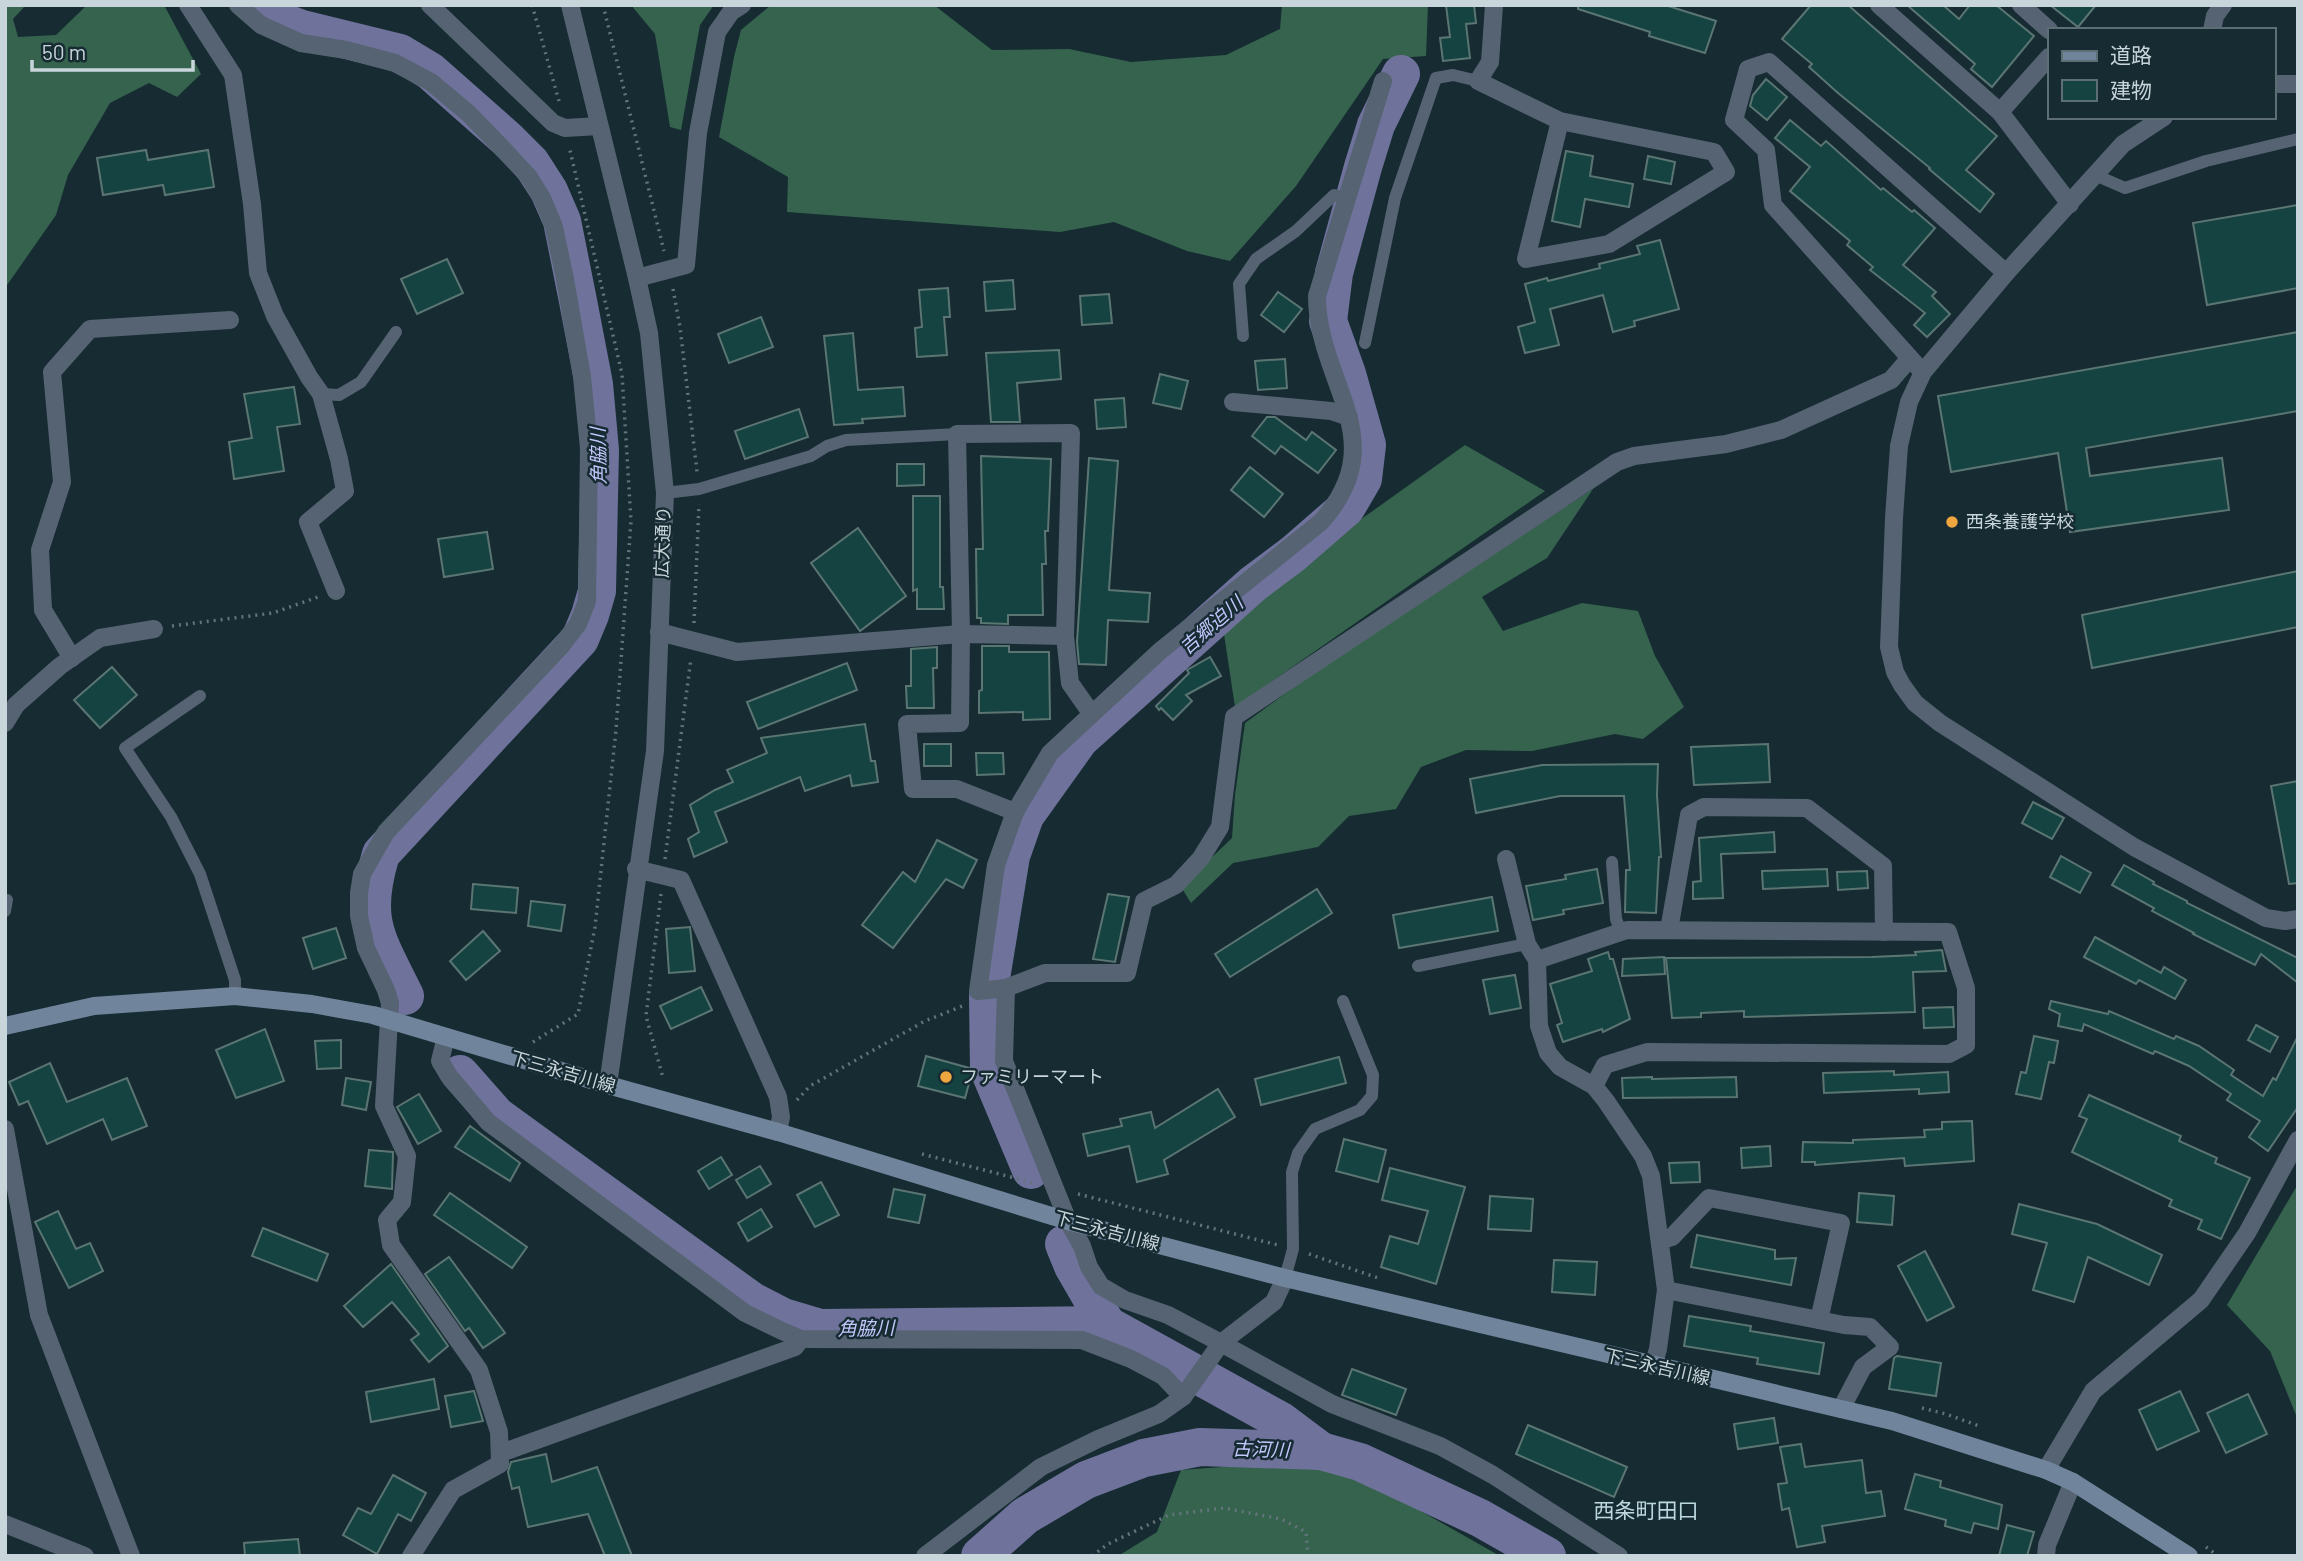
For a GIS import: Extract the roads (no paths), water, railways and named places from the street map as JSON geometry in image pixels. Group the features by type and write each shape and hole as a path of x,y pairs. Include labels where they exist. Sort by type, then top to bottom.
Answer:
{"main road":[{"name":"下三永吉川線","path":"5,1026 94,1006 235,996 312,1004 389,1020 608,1085 780,1125 1068,1221 1285,1278 1892,1421 2046,1470 2193,1548"}],"street":[{"path":"188,5 233,75 252,204 258,273 275,316 321,394 339,458 345,491 308,522 336,591"},
{"path":"237,5 261,25 301,43 346,50 395,63 431,82 469,114 529,177 542,198 554,227 582,377 589,448 587,601 578,624 561,646 386,832 362,874 359,892 359,916 366,948 390,1003 384,1106 407,1156 402,1202 387,1220 391,1245 479,1370 499,1432 501,1453 500,1464 453,1490 411,1556"},
{"path":"430,5 553,123 565,128 599,127"},
{"name":"広大通り","path":"570,5 649,333 664,494 654,751 608,1085"},
{"path":"637,278 686,265 698,132 716,32 731,12 742,5"},
{"path":"1494,5 1490,62 1478,81 1560,121 1714,152 1726,172 1609,244 1526,259 1560,121"},
{"path":"1879,5 2000,111 2070,204"},
{"path":"2021,5 2048,29"},
{"path":"2000,111 2048,58"},
{"path":"1919,380 1910,358 1773,205 1766,150 1734,120 1748,69 1769,62 2006,273"},
{"path":"1383,80 1317,296 1317,318 1322,340 1349,416 1354,456 1346,486 1336,505 1321,522 1160,651 1050,753 1015,812 996,865 992,989 1004,1061 1068,1221 1101,1286 1125,1300 1168,1315 1219,1346 1332,1404 1440,1446 1493,1475 1619,1556"},
{"path":"2275,84 2298,84"},
{"path":"2161,119 2123,144 2006,273 1919,380 1909,402 1899,446 1889,648 1895,672 1914,703 1940,723 2134,847 2266,918 2285,921 2298,919"},
{"path":"72,658 43,610 40,550 62,482 52,372 90,329 230,320"},
{"path":"1891,380 1910,358"},
{"path":"992,989 1045,973 1127,973 1144,901 1176,885 1201,858 1220,827 1234,717 1616,462 1634,456 1726,444 1781,430 1891,380 1919,380"},
{"path":"1233,402 1331,411 1349,416"},
{"path":"1015,812 957,789 913,789 907,724 960,723 957,434 1071,433 1065,636 1070,683 1091,713"},
{"path":"5,723 16,705 100,638 153,629"},
{"path":"659,632 737,652 961,634 1065,636"},
{"path":"1669,930 1689,815 1704,807 1807,808 1883,866 1884,932"},
{"path":"1506,859 1527,944 1537,960 1539,1026 1548,1053 1560,1067 1594,1086 1643,1156 1651,1176 1666,1290 1653,1366"},
{"path":"636,869 681,880 778,1097 780,1125"},
{"path":"1537,960 1627,930 1948,932 1966,988 1966,1045 1948,1054 1647,1052 1605,1065 1594,1086"},
{"path":"446,1037 440,1061 449,1076 488,1122 746,1313 801,1339 1082,1340 1131,1359 1163,1376 1186,1393"},
{"path":"5,1129 39,1315 131,1556"},
{"path":"2046,1470 2093,1391 2201,1300 2247,1233 2298,1140"},
{"path":"1661,1240 1672,1237 1709,1198 1841,1223 1819,1321"},
{"path":"925,1556 1041,1467 1098,1439 1159,1414 1186,1393 1219,1346 1274,1302 1285,1278"},
{"path":"1666,1290 1819,1321 1870,1327 1890,1347 1863,1367 1841,1409"},
{"path":"501,1453 795,1347 801,1339"},
{"path":"2046,1556 2047,1545 2073,1482"},
{"path":"5,1524 85,1556"}],"lane":[{"path":"1365,343 1395,198 1436,78 1453,75 1478,81"},
{"path":"2095,175 2125,188 2206,161 2298,139"},
{"path":"1244,336 1239,284 1256,259 1296,231 1334,195 1346,198"},
{"path":"321,394 339,395 361,382 396,332"},
{"path":"664,494 699,489 811,456 827,446 846,440 957,434"},
{"path":"200,696 125,748 171,817 200,874 235,980 235,996"},
{"path":"1612,862 1616,919 1621,932"},
{"path":"1418,966 1527,944"},
{"path":"1285,1278 1293,1249 1292,1172 1298,1153 1315,1129 1360,1110 1372,1096 1373,1075 1343,1000"}],"waterway":[{"name":"角脇川","path":"255,5 270,17 302,29 400,53 430,71 531,163 549,191 562,221 594,384 600,450 597,591 580,639 381,854 372,896 372,912 379,943 405,996"},
{"name":"吉郷迫川","path":"1031,1170 989,1070 988,997 1011,856 1025,816 1080,739 1253,584 1346,508 1363,479 1367,445 1347,374 1328,321 1334,273 1363,167 1376,125 1401,74"},
{"name":"角脇川","path":"460,1074 497,1116 752,1301 783,1317 820,1328 1107,1325 1281,1421 1321,1451"},
{"name":"吉郷迫川","path":"1064,1244 1073,1266 1107,1325"},
{"name":"古河川","path":"980,1556 1025,1516 1086,1480 1144,1458 1200,1447 1321,1451 1360,1462 1480,1518 1547,1556"}],"place":[{"name":"西条養護学校","path":"1952,522"},
{"name":"ファミリーマート","path":"946,1077"}],"district":[{"name":"西条町田口","path":"1646,1511"}]}
